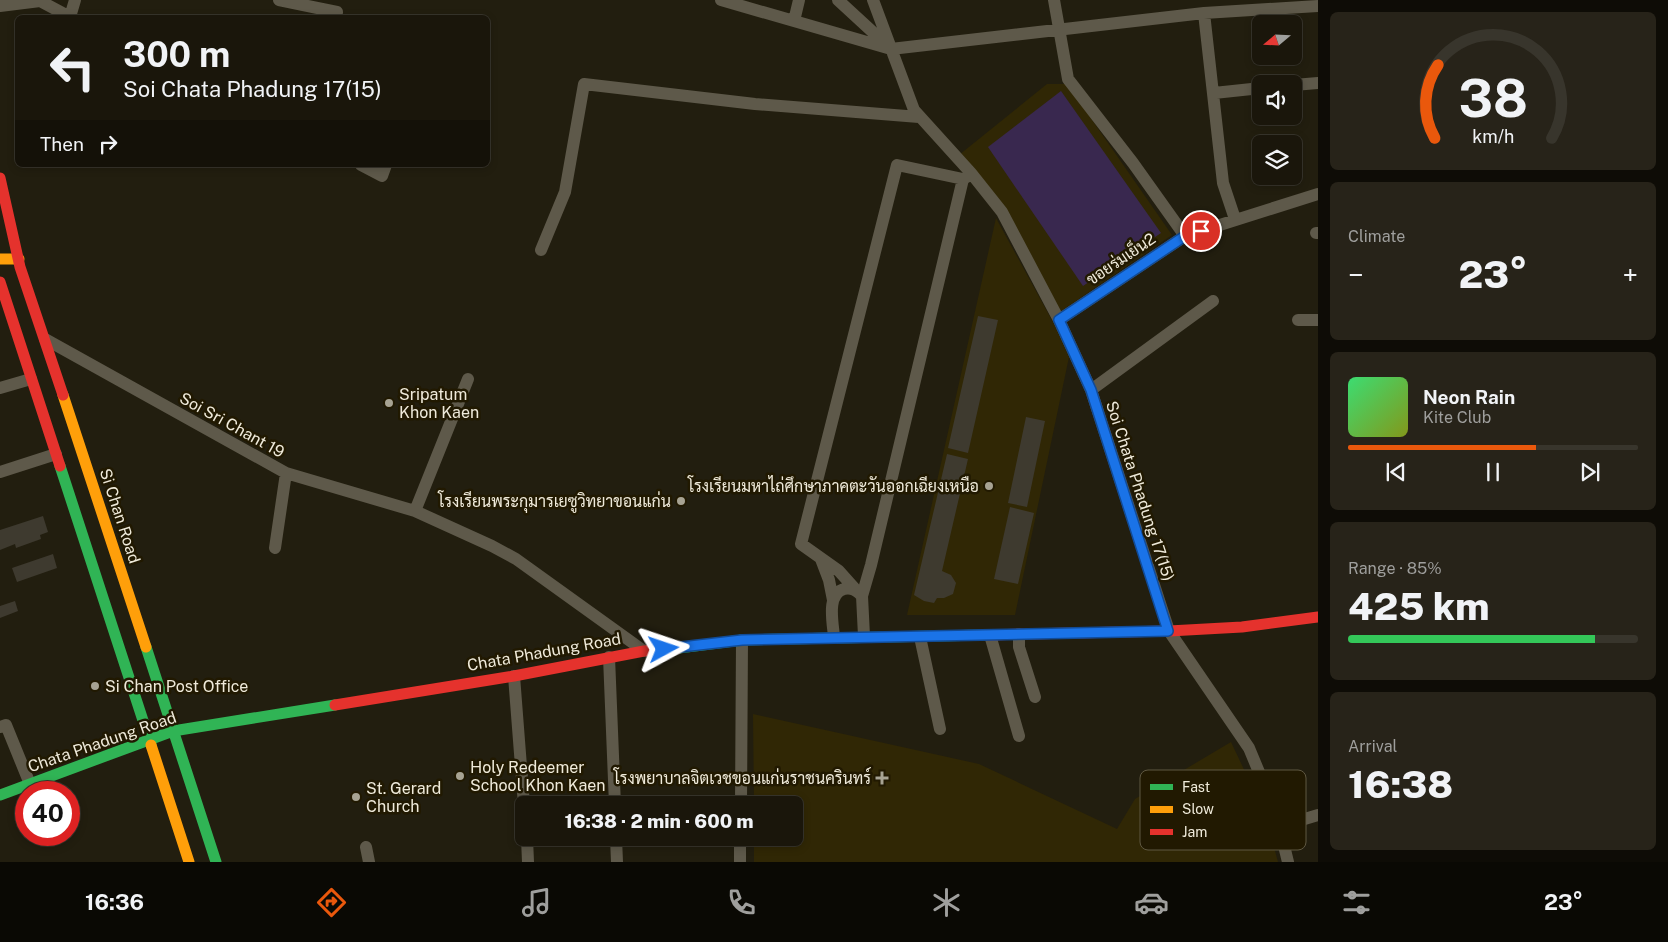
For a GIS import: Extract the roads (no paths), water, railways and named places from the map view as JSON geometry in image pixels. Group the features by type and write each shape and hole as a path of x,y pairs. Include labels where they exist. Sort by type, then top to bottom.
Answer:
{"main road":[{"name":"Si Chan Road","path":"0,178 20,267 46,339 216,862"},
{"path":"0,259 19,259"},
{"path":"0,282 189,862"},
{"name":"Chata Phadung Road","path":"38,781 173,731 514,676 644,651 702,646 742,640 1168,631 1242,627 1318,617"},
{"name":"Chata Phadung Road","path":"0,795 15,790"}],"street":[{"path":"71,15 74,0"},
{"path":"279,0 337,12 336,15"},
{"path":"794,21 799,0"},
{"path":"838,0 891,49"},
{"name":"Soi Chata Phadung 17(15)","path":"873,0 914,110 967,176 1002,212 1059,320 1091,390 1168,631 1249,748 1258,770"},
{"path":"1054,0 1068,78 1133,163 1185,236"},
{"path":"0,6 40,1 67,15"},
{"path":"726,1 891,49 1204,13 1318,6"},
{"path":"1204,13 1223,183 1235,219"},
{"path":"1302,84 1318,83"},
{"path":"541,250 565,192 584,84 755,104 919,117"},
{"path":"1214,93 1252,89"},
{"path":"859,593 839,571 801,544 897,164 967,176 873,555 859,593 864,636"},
{"path":"365,167 382,176 385,167"},
{"name":"ขอยร่มเย็น2","path":"1059,320 1185,236 1318,194"},
{"path":"1091,390 1213,301"},
{"path":"1298,320 1318,320"},
{"name":"Soi Sri Chant 19","path":"46,339 286,473 415,511 492,546 516,559 644,651"},
{"path":"0,388 32,379"},
{"path":"415,511 468,379"},
{"path":"0,472 56,454"},
{"path":"275,548 286,473"},
{"path":"821,558 833,600 834,637"},
{"path":"833,600 835,594 848,588 859,593"},
{"path":"990,634 1019,736"},
{"path":"1019,634 1019,647 1035,697"},
{"path":"920,637 940,729"},
{"path":"741,796 742,640"},
{"path":"609,657 615,796"},
{"path":"514,676 523,796"},
{"path":"0,727 6,725 29,781"},
{"path":"1306,819 1318,815"},
{"path":"527,846 528,862"},
{"path":"616,846 617,862"},
{"path":"740,846 740,862"},
{"path":"366,847 368,862"},
{"name":"Soi Chata Phadung 17(15)","path":"1284,850 1288,862"}],"place":[{"name":"Sripatum Khon Kaen","path":"389,403"},
{"name":"โรงเรียนมหาไถ่ศึกษาภาคตะวันออกเฉียงเหนือ","path":"989,486"},
{"name":"โรงเรียนพระกุมารเยซูวิทยาขอนแก่น","path":"681,501"},
{"name":"Si Chan Post Office","path":"95,686"},
{"name":"Holy Redeemer School Khon Kaen","path":"460,776"},
{"name":"โรงพยาบาลจิตเวชขอนแก่นราชนครินทร์","path":"882,778"},
{"name":"St. Gerard Church","path":"356,797"}]}
